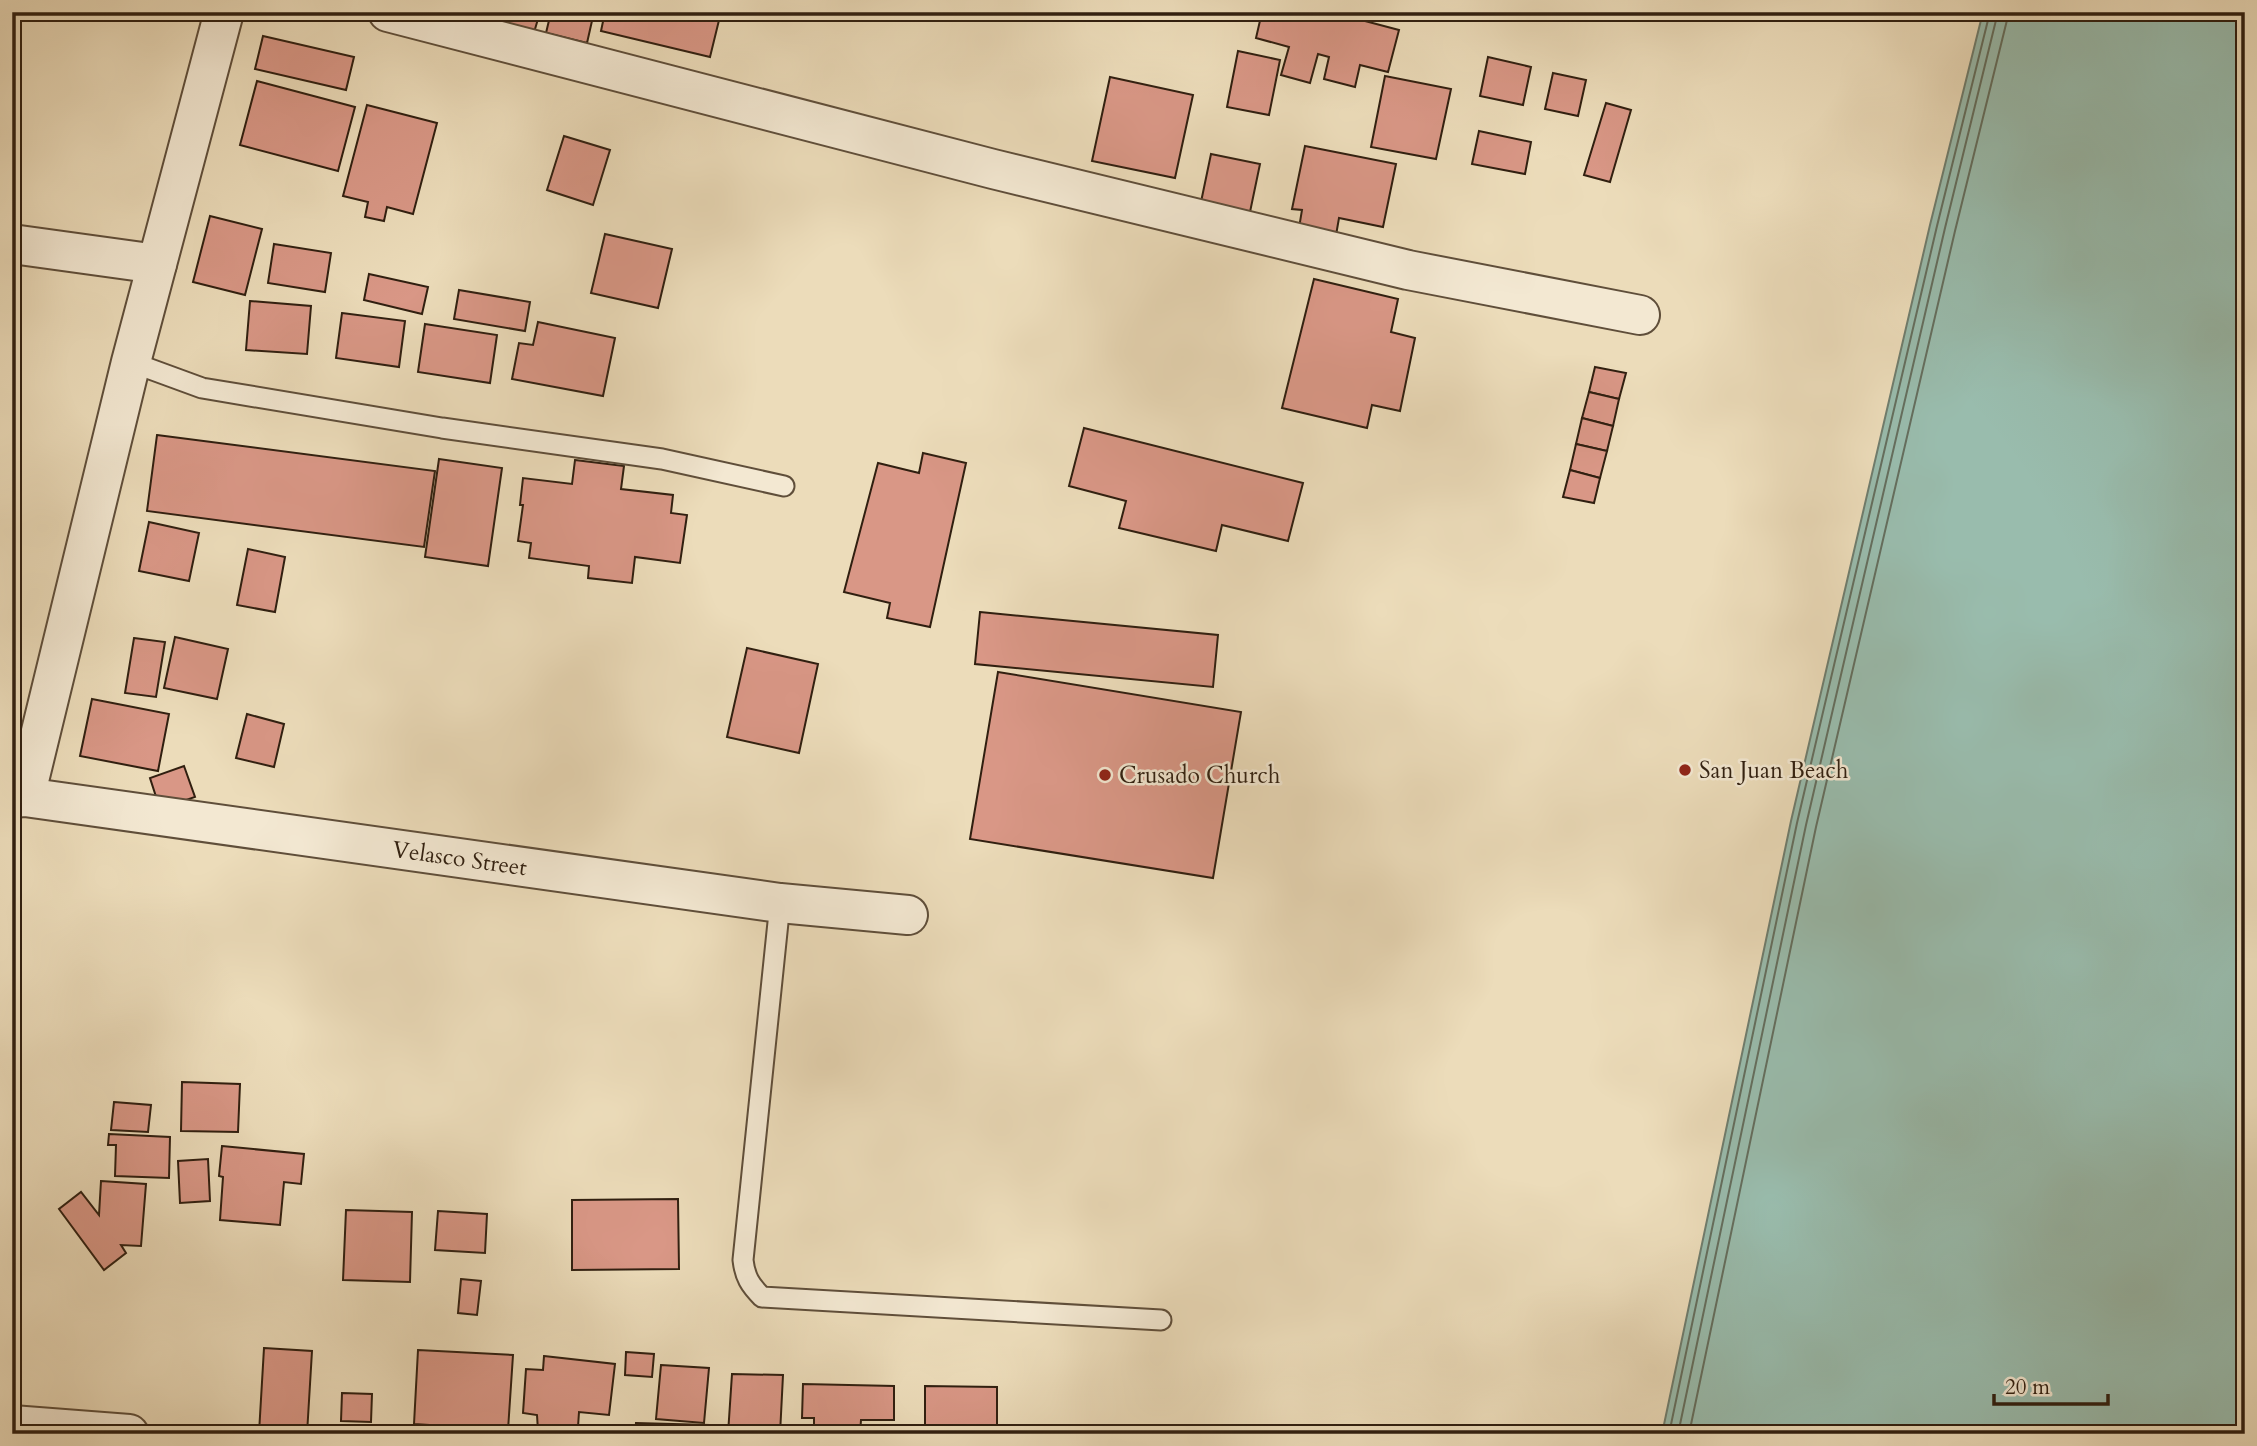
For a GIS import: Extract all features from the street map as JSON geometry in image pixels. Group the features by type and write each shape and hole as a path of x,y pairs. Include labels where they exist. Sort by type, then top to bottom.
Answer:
{"street":[{"path":"19,797 224,12"},
{"path":"388,12 993,169 1408,270 1640,315"},
{"path":"12,244 157,264"},
{"name":"Velasco Street","path":"19,797 780,903 908,915"},
{"path":"12,1425 129,1434"}],"lane":[{"path":"131,362 202,388 442,428 662,459 784,486"},
{"path":"780,903 743,1260 744,1274 756,1291 762,1297 1161,1320"}],"water":[{"path":"1983,12 2245,12 2245,1434 1662,1434 1791,821 1930,225"}],"building":[{"path":"438,12 497,12 496,21"},
{"path":"503,12 540,12 533,36 499,27"},
{"path":"551,12 594,12 587,43 546,33"},
{"path":"605,12 721,12 710,57 601,31"},
{"path":"1262,12 1331,12 1399,30 1388,72 1360,65 1355,87 1324,79 1329,57 1318,54 1310,83 1281,75 1289,47 1256,38"},
{"path":"263,36 354,57 346,90 255,69"},
{"path":"1238,51 1280,60 1269,115 1227,107"},
{"path":"1488,57 1531,67 1523,105 1480,96"},
{"path":"1553,73 1586,80 1578,116 1545,109"},
{"path":"1385,76 1451,89 1436,159 1371,147"},
{"path":"1110,77 1193,95 1175,178 1092,161"},
{"path":"257,81 355,107 338,171 240,145"},
{"path":"1606,103 1631,110 1610,182 1584,175"},
{"path":"367,105 437,123 413,214 387,207 384,221 365,217 368,202 343,196"},
{"path":"1479,131 1531,142 1525,174 1472,164"},
{"path":"564,136 610,150 593,205 547,190"},
{"path":"1305,146 1396,164 1383,227 1339,218 1335,241 1298,234 1302,210 1292,209"},
{"path":"1211,154 1260,164 1250,212 1201,202"},
{"path":"210,216 262,229 245,295 193,282"},
{"path":"605,234 672,249 658,308 591,293"},
{"path":"274,244 331,253 325,292 268,283"},
{"path":"369,274 428,287 422,314 364,300"},
{"path":"1314,279 1398,299 1391,332 1415,338 1400,411 1372,405 1367,428 1282,408"},
{"path":"459,290 530,302 525,331 454,319"},
{"path":"250,301 311,306 307,354 246,350"},
{"path":"342,313 405,321 399,367 336,358"},
{"path":"538,322 615,338 603,396 512,379 519,343 533,345"},
{"path":"425,324 497,335 490,383 418,372"},
{"path":"1595,367 1626,373 1619,399 1589,392"},
{"path":"1589,392 1619,399 1613,426 1582,418"},
{"path":"1582,418 1613,426 1607,451 1576,444"},
{"path":"1084,428 1303,483 1288,541 1222,525 1216,551 1119,528 1126,501 1069,486"},
{"path":"157,435 435,471 424,547 147,511"},
{"path":"1576,444 1607,451 1600,478 1570,470"},
{"path":"923,453 966,463 930,627 887,618 890,603 844,592 878,463 919,473"},
{"path":"439,459 502,468 488,566 425,557"},
{"path":"575,460 624,466 621,489 673,495 671,513 687,515 680,563 635,557 632,583 588,578 589,566 529,558 531,543 518,541 523,505 520,505 523,478 572,484"},
{"path":"1570,470 1600,478 1594,503 1563,497"},
{"path":"149,522 199,533 189,581 139,571"},
{"path":"248,549 285,557 275,612 237,605"},
{"path":"980,612 1218,635 1213,687 975,664"},
{"path":"175,637 228,649 217,699 164,688"},
{"path":"134,638 165,642 156,697 125,693"},
{"path":"747,648 818,664 799,753 727,737"},
{"name":"Crusado Church","path":"998,672 1241,712 1213,878 970,839"},
{"path":"92,699 169,714 158,771 80,756"},
{"path":"247,714 284,724 274,767 236,758"},
{"path":"184,766 195,797 160,809 150,778"},
{"path":"182,1082 240,1084 238,1132 181,1131"},
{"path":"114,1102 151,1105 148,1132 111,1130"},
{"path":"109,1134 170,1137 169,1178 115,1176 116,1145 108,1145"},
{"path":"222,1146 304,1154 301,1184 284,1182 280,1225 220,1220 223,1177 219,1176"},
{"path":"208,1159 210,1201 180,1203 178,1161"},
{"path":"101,1181 146,1184 141,1246 121,1245 126,1253 104,1270 59,1209 81,1192 99,1215"},
{"path":"678,1199 679,1269 572,1270 572,1200"},
{"path":"346,1210 412,1212 410,1282 343,1280"},
{"path":"438,1211 487,1214 485,1253 435,1250"},
{"path":"461,1279 481,1281 477,1315 458,1313"},
{"path":"264,1348 312,1351 307,1434 259,1433"},
{"path":"418,1350 513,1355 508,1430 414,1424"},
{"path":"626,1352 654,1354 652,1377 625,1375"},
{"path":"544,1356 615,1364 609,1415 579,1412 578,1427 557,1425 556,1433 538,1431 537,1415 523,1413 526,1369 543,1370"},
{"path":"661,1365 709,1368 704,1423 656,1419"},
{"path":"732,1374 783,1375 780,1434 728,1434"},
{"path":"803,1384 894,1386 894,1420 861,1420 860,1434 814,1434 814,1418 802,1418"},
{"path":"925,1386 997,1387 997,1434 925,1434"},
{"path":"342,1393 372,1394 371,1422 341,1421"},
{"path":"636,1423 709,1425 709,1434 635,1434"}],"place":[{"name":"San Juan Beach","path":"1685,770"},
{"name":"Crusado Church","path":"1105,775"}]}
